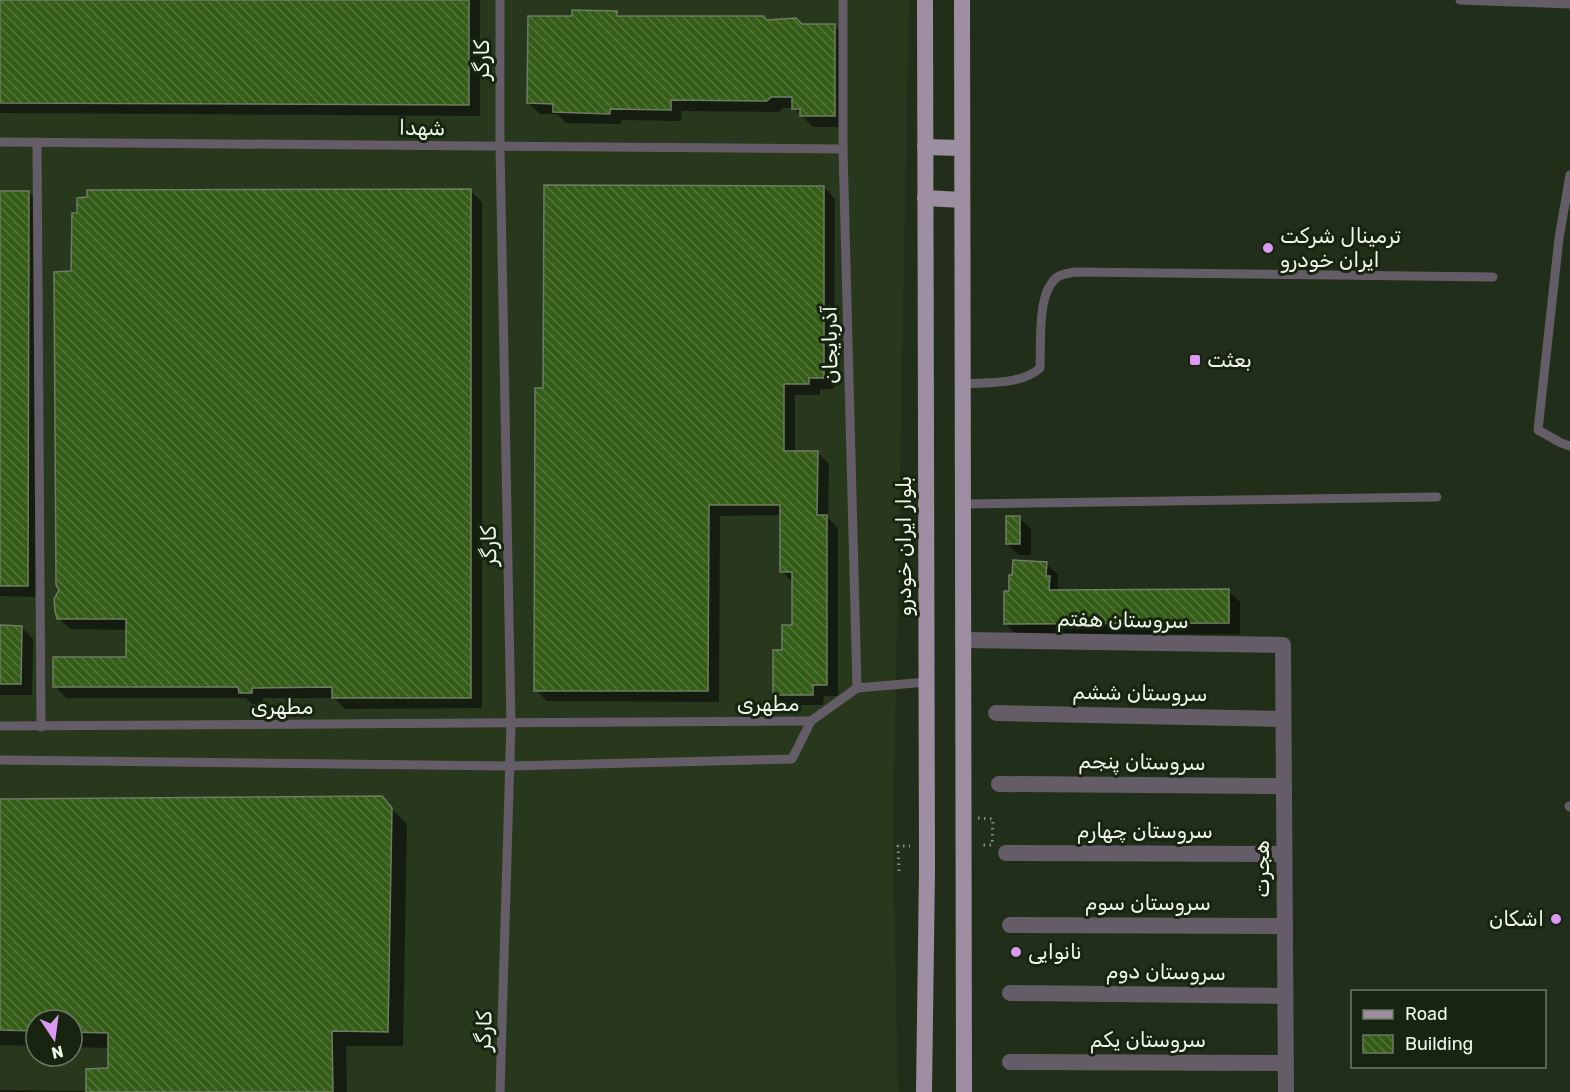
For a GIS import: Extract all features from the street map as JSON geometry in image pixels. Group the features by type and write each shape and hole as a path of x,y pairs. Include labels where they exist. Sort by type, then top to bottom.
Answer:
{"main road":[{"name":"بلوار ایران خودرو","path":"924,1092 927,682 925,0"},
{"path":"962,0 964,1092"},
{"path":"925,147 962,148"},
{"path":"926,198 962,200"}],"street":[{"name":"سروستان هفتم","path":"963,640 1283,645"},
{"name":"هجرت","path":"1283,645 1286,1092"},
{"name":"سروستان ششم","path":"996,713 1283,719"},
{"name":"سروستان پنجم","path":"999,784 1284,786"},
{"name":"سروستان چهارم","path":"999,849 1284,854"},
{"name":"سروستان سوم","path":"1010,925 1285,926"},
{"name":"سروستان دوم","path":"1010,993 1286,996"},
{"name":"سروستان یکم","path":"1010,1062 1286,1063"}],"lane":[{"name":"کارگر","path":"500,0 500,147 511,723 500,1092"},
{"name":"آذربایجان","path":"843,0 843,149 857,688"},
{"path":"1460,0 1570,4"},
{"name":"شهدا","path":"0,142 843,149"},
{"path":"37,142 42,726"},
{"path":"1570,175 1559,238 1538,430 1570,446"},
{"path":"1568,187 1570,214"},
{"path":"962,384 1033,375 1040,368 1044,304 1050,284 1060,274 1075,272 1493,277"},
{"path":"963,504 1437,497"},
{"path":"811,721 857,688 927,682"},
{"name":"مطهری","path":"0,726 811,721 792,759 509,766 0,760"}],"path":[{"path":"993,819 999,849"},
{"path":"898,846 899,871"}],"shaded area":[{"path":"0,0 909,0 893,839 898,1092 0,1092"}],"building":[{"path":"0,0 469,0 469,105 0,103"},
{"path":"572,10 617,11 617,16 763,16 767,20 796,18 802,24 835,24 835,116 800,116 800,109 792,109 792,97 771,97 767,101 671,100 671,110 610,109 610,114 553,112 553,104 527,103 528,16 572,16"},
{"path":"544,185 824,186 824,378 809,378 809,384 784,384 784,451 818,451 817,515 827,515 827,685 813,685 813,695 773,695 773,650 782,650 782,625 792,625 792,572 780,572 780,505 709,505 708,691 534,691 535,388 543,388"},
{"path":"471,189 471,698 332,698 332,687 252,688 252,693 239,693 238,687 53,687 53,657 126,657 126,619 57,619 55,611 54,599 59,590 56,585 54,272 71,271 72,213 77,213 77,198 87,197 87,190"},
{"path":"0,191 29,191 28,586 0,586"},
{"path":"1006,516 1020,516 1020,544 1006,544"},
{"path":"1013,560 1047,562 1046,576 1050,576 1049,590 1229,589 1229,623 1004,624 1004,591 1009,591 1009,575 1012,575"},
{"path":"0,625 22,626 21,684 0,684"},
{"path":"382,796 392,808 388,1032 332,1031 333,1092 86,1092 86,1069 108,1068 108,1033 84,1032 84,1008 24,1008 24,1031 0,1030 0,799"}],"place":[{"name":"ترمینال شرکت ایران خودرو","path":"1268,248"},
{"name":"بعثت","path":"1195,360"},
{"name":"اشکان","path":"1556,919"},
{"name":"نانوایی","path":"1016,952"}]}
